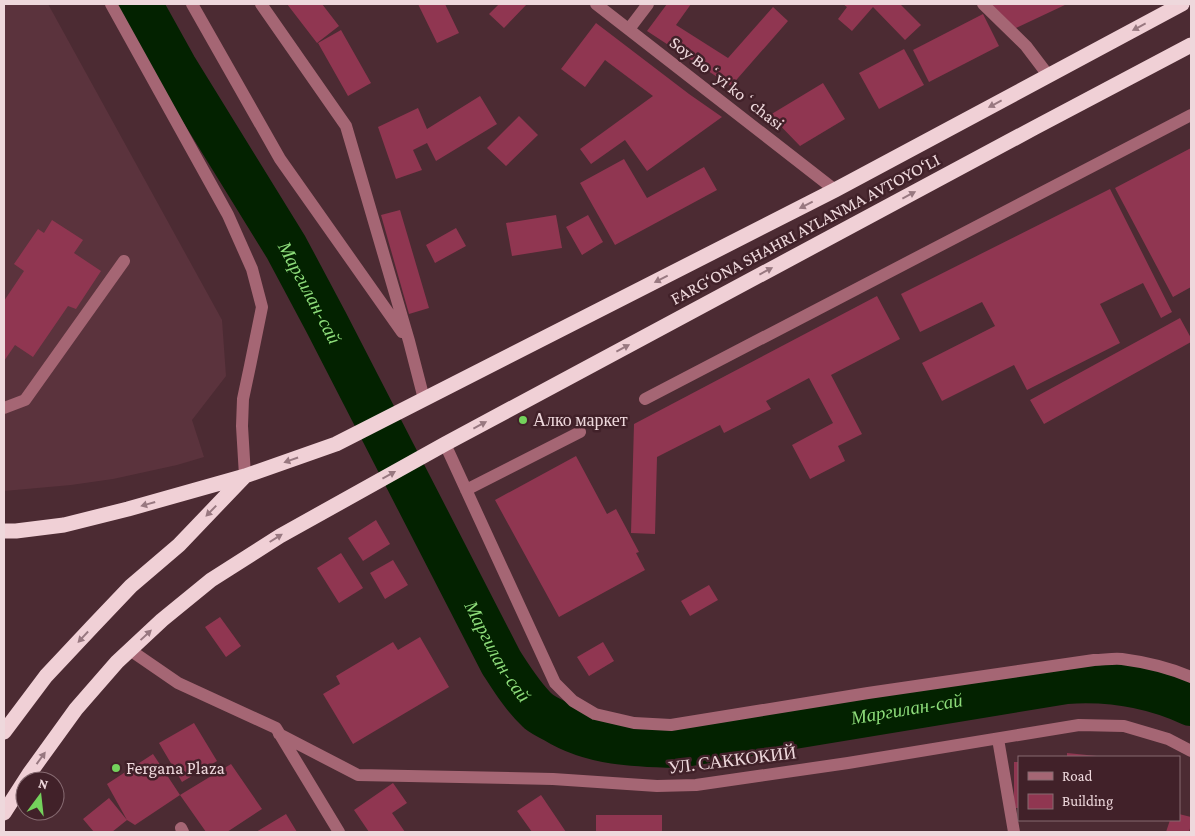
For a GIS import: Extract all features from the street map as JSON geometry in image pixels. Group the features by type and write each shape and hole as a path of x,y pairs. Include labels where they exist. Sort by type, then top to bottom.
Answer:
{"highway":[{"name":"FARG‘ONA SHAHRI AYLANMA AVTOYO‘LI","path":"4,531 64,526 245,476 336,444 835,190 1182,4"},
{"name":"FARG‘ONA SHAHRI AYLANMA AVTOYO‘LI","path":"130,650 162,620 210,580 280,536 441,446 1191,45"},
{"path":"4,732 46,676 92,627 131,586 179,545 245,476"},
{"path":"4,813 29,774 76,709 130,650"}],"street":[{"path":"111,4 228,215 252,269 262,306 242,399 245,476"},
{"path":"192,4 280,160 409,341"},
{"path":"261,4 346,126 409,341 424,399"},
{"name":"Soy Boʻyi koʻchasi","path":"596,4 835,190"},
{"path":"630,29 648,4"},
{"path":"983,4 1026,46 1048,75"},
{"path":"645,399 1191,115"},
{"path":"4,408 25,400 124,261"},
{"path":"466,490 580,432"},
{"path":"441,446 466,490 555,683 573,701 595,714 634,724 672,725 868,693 1094,660 1120,659 1183,673 1191,677"},
{"name":"УЛ. САККОКИЙ","path":"130,650 178,683 276,728 279,734 358,775 553,779 657,786 696,785 848,764 1079,725 1124,726 1168,739 1191,751"},
{"path":"279,734 340,832"},
{"path":"998,740 1014,832"}],"shaded area":[{"path":"4,4 48,4 222,320 226,376 192,420 204,457 113,479 4,491"}],"building":[{"path":"287,4 322,4 339,26 317,43"},
{"path":"418,4 445,4 459,33 437,43"},
{"path":"499,4 527,4 504,28 489,14"},
{"path":"667,4 691,4 676,25 728,58 773,7 788,21 731,86 647,31"},
{"path":"843,4 900,4 921,25 905,40 873,7 852,31 838,19 847,7"},
{"path":"989,4 1067,4 1014,29"},
{"path":"983,14 999,46 929,82 913,50"},
{"path":"596,23 722,117 647,171 625,140 591,164 580,149 653,96 605,60 585,87 561,69"},
{"path":"341,30 371,83 348,96 318,43"},
{"path":"904,49 924,85 879,109 859,73"},
{"path":"823,83 845,119 800,146 770,115"},
{"path":"480,96 497,124 436,161 427,143 413,150 422,170 396,179 378,127 418,108 427,129"},
{"path":"519,116 538,135 506,166 487,148"},
{"path":"1191,148 1191,287 1173,297 1115,188"},
{"path":"624,159 647,198 704,167 717,190 615,245 580,183"},
{"path":"1110,189 1172,312 1161,318 1143,283 1100,304 1120,343 1027,390 1014,365 942,401 922,363 995,326 982,302 920,332 901,294"},
{"path":"400,210 429,308 409,314 381,215"},
{"path":"556,215 562,248 512,256 506,223"},
{"path":"588,215 603,242 582,255 566,227"},
{"path":"52,220 83,240 74,253 101,271 76,309 68,306 33,357 15,345 4,361 4,301 24,271 14,264 38,229 44,233"},
{"path":"456,228 466,246 435,263 426,245"},
{"path":"877,296 900,339 831,375 862,434 838,446 845,461 810,479 792,445 833,423 809,378 766,401 771,409 724,433 720,425 657,457 655,534 631,533 634,424"},
{"path":"1180,318 1191,338 1191,342 1044,424 1030,400"},
{"path":"576,456 607,514 616,509 639,552 636,553 645,570 559,617 495,500"},
{"path":"376,520 390,544 363,561 348,538"},
{"path":"341,553 363,588 339,603 317,568"},
{"path":"393,560 408,585 385,599 370,573"},
{"path":"709,585 718,600 690,616 681,601"},
{"path":"220,617 241,646 226,657 205,627"},
{"path":"420,637 449,687 353,744 323,694 340,684 336,676 393,642 398,650"},
{"path":"603,642 614,661 589,676 577,657"},
{"path":"194,723 217,761 182,782 159,743"},
{"path":"1067,753 1097,756 1067,756"},
{"path":"153,754 180,795 135,825 127,820 107,784"},
{"path":"1014,762 1018,762 1018,808 1014,808"},
{"path":"231,764 262,809 227,832 206,832 180,795"},
{"path":"393,783 407,803 392,813 405,832 369,832 354,810"},
{"path":"541,795 566,832 532,832 517,811"},
{"path":"109,798 127,820 112,832 94,832 83,819"},
{"path":"286,814 297,832 256,832"},
{"path":"1180,814 1191,817 1189,832 1166,832 1170,821 1180,821"},
{"path":"596,815 662,815 662,832 596,832"}],"waterway":[{"name":"Маргилан-сай","path":"140,4 175,67 286,247 501,662 523,694 542,714 569,729 599,739 630,744 678,746 1066,682 1082,681 1130,685 1146,688 1191,704"}],"place":[{"name":"Алко маркет","path":"523,420"},
{"name":"Fergana Plaza","path":"116,768"}]}
